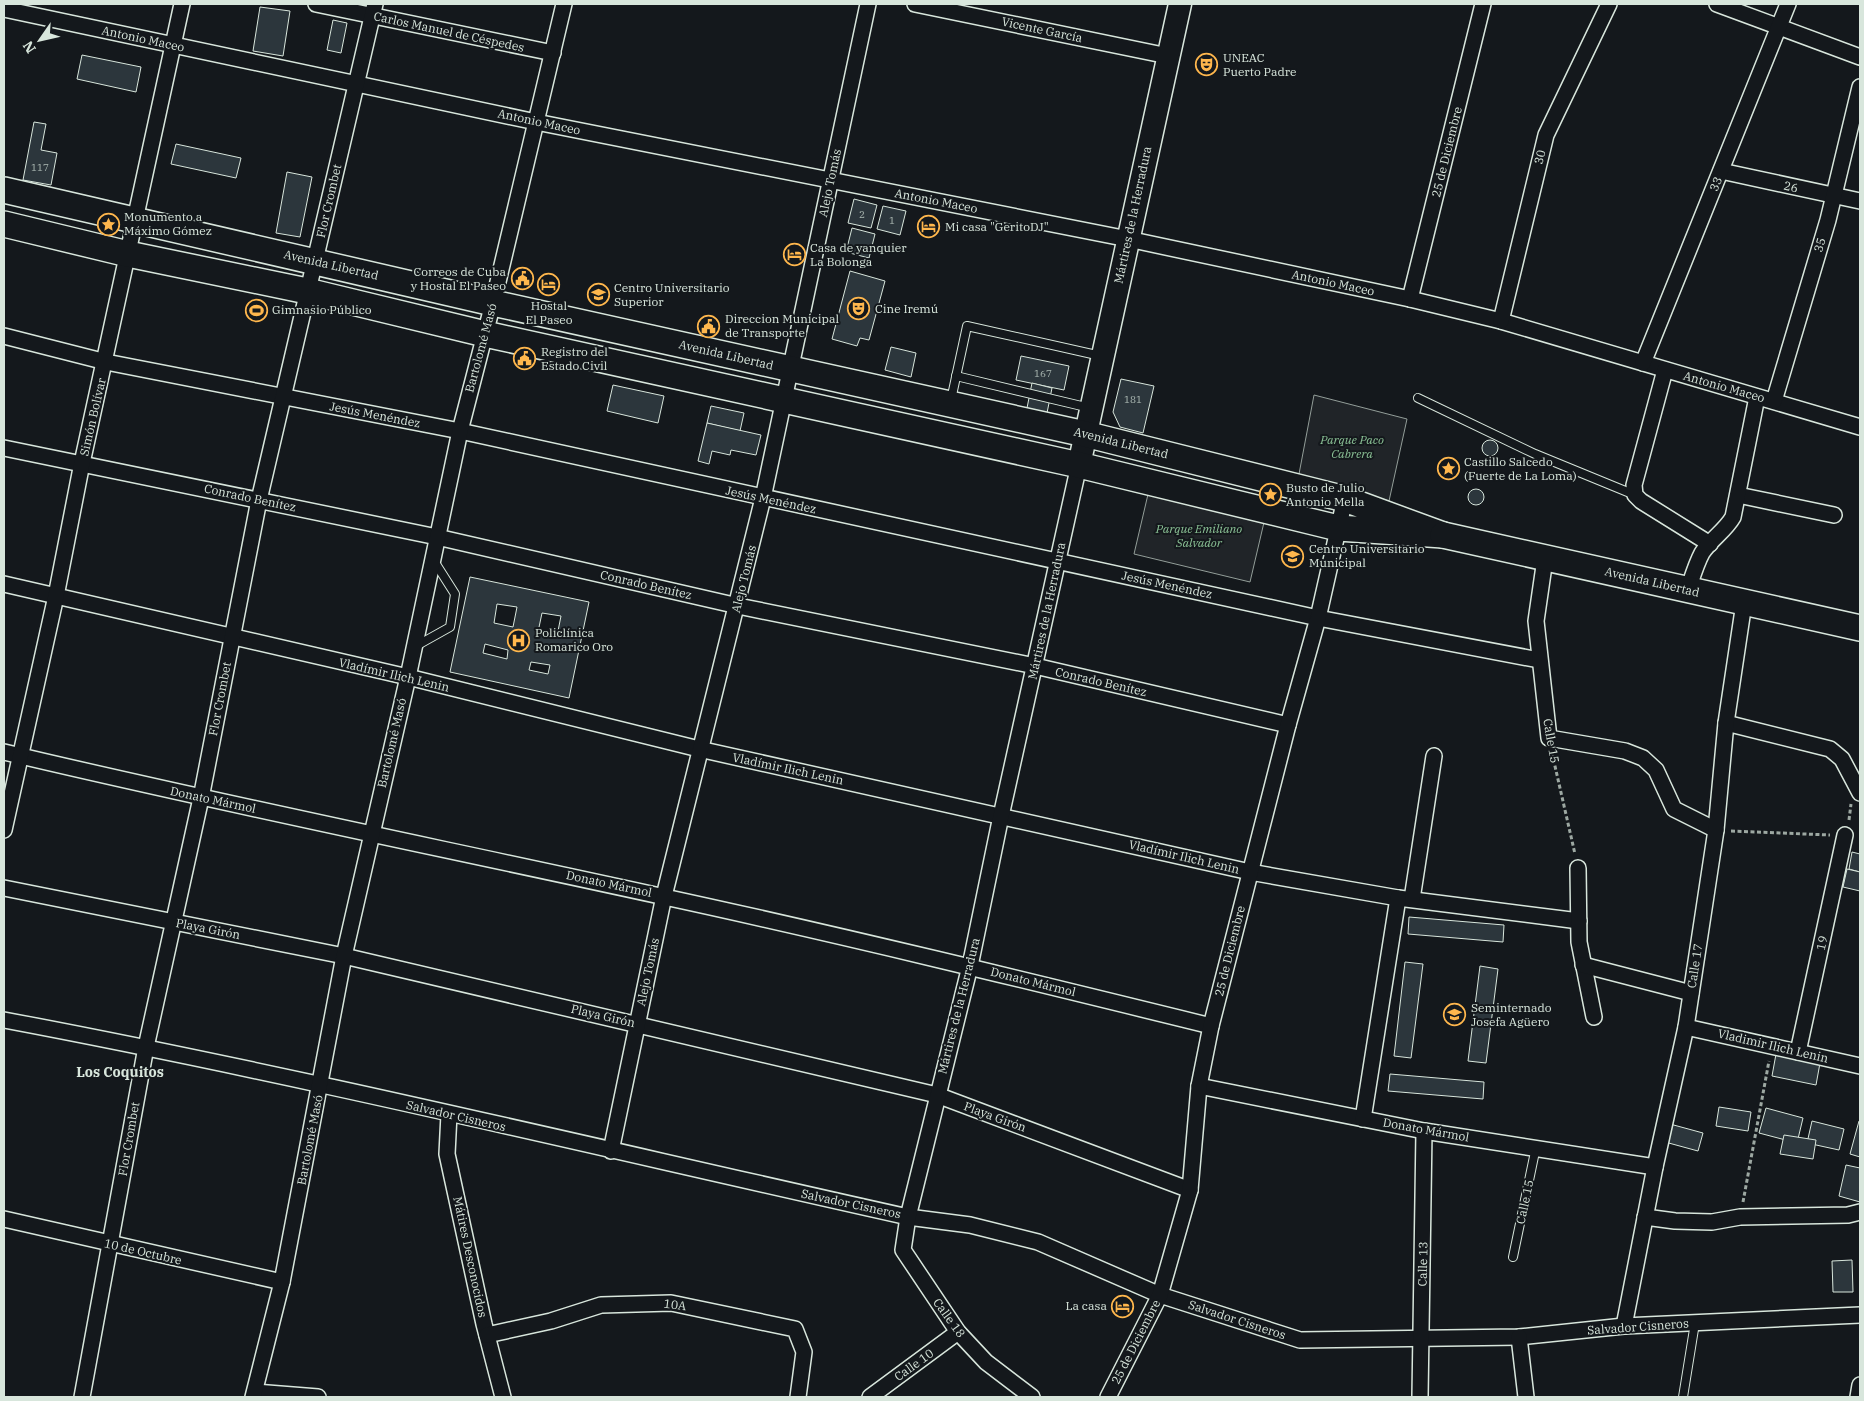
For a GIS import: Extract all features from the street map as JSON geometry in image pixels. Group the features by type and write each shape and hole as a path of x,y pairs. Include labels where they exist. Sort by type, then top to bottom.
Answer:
{"main road":[{"name":"Avenida Libertad","path":"4,190 493,303 1086,434 1345,498 1444,535 1860,628"},
{"name":"Avenida Libertad","path":"4,224 128,254 308,291 485,334 785,402 1079,465 1338,528 1444,535"}],"street":[{"name":"Simón Bolívar","path":"4,830 22,757 82,463 106,362 182,4"},
{"name":"Carlos Manuel de Céspedes","path":"316,4 374,10 553,53"},
{"name":"Bartolomé Masó","path":"254,1395 282,1282 344,956 408,677 460,431 493,303 564,4"},
{"name":"Alejo Tomás","path":"611,1151 664,896 699,749 738,606 785,402 868,4"},
{"name":"Vicente García","path":"915,4 1168,56"},
{"name":"Mártires de la Herradura","path":"908,1217 970,966 1001,816 1180,4"},
{"name":"25 de Diciembre","path":"1410,299 1483,4"},
{"name":"30","path":"1501,321 1546,135 1609,4"},
{"path":"1717,4 1860,57"},
{"name":"33","path":"1643,363 1788,4"},
{"name":"Antonio Maceo","path":"4,9 536,122 1128,240 1410,299 1501,321 1860,427"},
{"name":"Flor Crombet","path":"82,1397 146,1047 201,798 259,500 374,10"},
{"name":"35","path":"1774,402 1834,196 1860,87"},
{"name":"26","path":"1721,171 1860,201"},
{"name":"Jesús Menéndez","path":"4,336 106,362 460,431 1318,618 1501,655 1539,660"},
{"path":"1665,370 1634,485 1636,495 1641,501 1710,544"},
{"path":"1688,590 1702,553 1727,528 1734,517 1757,396"},
{"name":"Conrado Benítez","path":"4,448 437,537 738,606 1035,666 1288,725"},
{"path":"1738,495 1834,515"},
{"name":"25 de Diciembre","path":"1108,1397 1160,1294 1190,1190 1199,1086 1211,1026 1288,725 1318,618 1345,498"},
{"name":"Calle 15","path":"1545,559 1536,621 1549,738"},
{"name":"Vladímir Ilich Lenin","path":"4,584 408,677 699,749 1250,872 1405,898 1579,921"},
{"name":"Calle 17","path":"1624,1326 1654,1168 1686,1026 1716,830 1726,723 1744,603"},
{"path":"1726,723 1830,749 1842,759 1860,793"},
{"path":"1549,738 1625,751 1642,758 1656,770 1674,809 1716,830"},
{"name":"Donato Mármol","path":"4,752 201,798 664,896 970,966 1211,1026"},
{"path":"1363,1119 1434,756"},
{"name":"19","path":"1798,1052 1845,836"},
{"path":"1578,868 1579,942 1594,1017"},
{"name":"Playa Girón","path":"4,888 344,956 937,1095 1190,1190"},
{"path":"1583,965 1691,993"},
{"name":"Salvador Cisneros","path":"4,1020 146,1047 321,1084 908,1217 970,1225 1038,1242 1160,1294 1300,1340 1519,1337 1624,1326 1860,1315"},
{"name":"Vladimir Ilich Lenin","path":"1686,1026 1860,1066"},
{"name":"Donato Mármol","path":"1199,1086 1424,1131 1536,1147 1654,1168"},
{"name":"Mátires Desconocidos","path":"449,1114 447,1154 502,1397"},
{"name":"Calle 13","path":"1420,1397 1424,1131"},
{"path":"1645,1216 1675,1221 1712,1222 1740,1218 1848,1215 1860,1212"},
{"name":"Calle 18","path":"908,1217 903,1250 958,1332 986,1362 1032,1397"},
{"name":"10 de Octubre","path":"4,1219 282,1282"},
{"name":"10A","path":"487,1335 550,1322 601,1305 671,1303 794,1329 804,1352 798,1397"},
{"name":"Calle 10","path":"870,1397 958,1332"},
{"path":"1519,1337 1526,1397"},
{"path":"1858,1397 1860,1385"},
{"path":"254,1395 318,1397"}],"lane":[{"path":"950,404 967,326 1102,356"},
{"path":"956,376 1091,408"},
{"path":"1418,398 1534,454 1636,495"},
{"path":"414,646 450,627 455,594 432,559"},
{"name":"Calle 15","path":"1513,1257 1536,1147"},
{"name":"Salvador Cisneros","path":"1683,1397 1695,1323"}],"path":[{"name":"Calle 15","path":"1549,738 1578,868"},
{"path":"1716,830 1845,836"},
{"path":"1740,1218 1772,1045"}],"green space":[{"name":"Parque Paco Cabrera","path":"1314,395 1407,419 1389,501 1299,474"},
{"name":"Parque Emiliano Salvador","path":"1149,490 1265,518 1250,582 1134,554"}],"building":[{"path":"260,7 290,11 283,56 253,51"},
{"path":"333,20 347,23 341,53 327,50"},
{"path":"82,55 141,67 136,92 77,79"},
{"path":"34,122 46,124 41,150 57,153 51,185 23,180"},
{"path":"176,144 241,158 236,178 171,164"},
{"path":"287,172 312,177 300,237 276,233"},
{"path":"854,199 877,205 871,228 848,223"},
{"path":"883,206 906,211 900,235 877,229"},
{"path":"852,228 875,234 869,258 846,252"},
{"name":"Cine Iremú","path":"850,271 885,281 869,340 860,338 857,346 832,339"},
{"path":"891,347 916,353 911,377 885,370"},
{"path":"1021,356 1069,366 1064,390 1016,380"},
{"path":"1121,379 1154,386 1143,433 1120,427 1113,412"},
{"path":"1032,383 1052,388 1047,413 1027,408"},
{"path":"613,385 664,396 658,423 607,411"},
{"path":"711,406 744,413 740,431 707,423"},
{"path":"707,423 761,435 756,455 731,450 730,455 712,451 709,464 698,461"},
{"path":"1490,440 1496,442 1498,448 1496,454 1490,456 1484,454 1482,448 1484,442"},
{"path":"1476,489 1482,491 1484,497 1482,503 1476,505 1470,503 1468,497 1470,491"},
{"name":"Policlínica Romarico Oro","path":"470,577 589,602 569,698 450,672","holes":["497,604 517,607 513,627 494,623","542,613 561,616 557,636 538,632","485,644 508,650 507,659 483,653","531,662 550,665 548,674 529,670"]},
{"path":"1852,852 1860,854 1860,872 1849,869"},
{"path":"1847,869 1860,872 1860,891 1843,887"},
{"path":"1409,917 1504,925 1503,942 1408,934"},
{"path":"1405,962 1423,964 1411,1058 1394,1056"},
{"path":"1480,966 1498,969 1486,1063 1468,1061"},
{"path":"1776,1054 1820,1063 1816,1085 1772,1076"},
{"path":"1390,1074 1484,1082 1483,1099 1388,1091"},
{"path":"1719,1107 1751,1112 1748,1131 1716,1126"},
{"path":"1766,1108 1803,1118 1797,1143 1759,1133"},
{"path":"1812,1121 1844,1129 1839,1150 1807,1143"},
{"path":"1860,1121 1860,1157 1850,1154"},
{"path":"1670,1124 1703,1133 1698,1151 1665,1142"},
{"path":"1784,1135 1816,1140 1813,1159 1780,1154"},
{"path":"1846,1165 1860,1168 1860,1202 1839,1196"},
{"path":"1852,1260 1853,1292 1833,1292 1832,1261"}],"place":[{"name":"UNEAC Puerto Padre","path":"1207,65"},
{"name":"Monumento a Máximo Gómez","path":"108,224"},
{"name":"Mi casa \"GeritoDJ\"","path":"929,227"},
{"name":"Casa de yanquier La Bolonga","path":"794,255"},
{"name":"Correos de Cuba y Hostal El Paseo","path":"522,279"},
{"name":"Hostal El Paseo","path":"549,285"},
{"name":"Centro Universitario Superior","path":"598,295"},
{"name":"Cine Iremú","path":"859,309"},
{"name":"Gimnasio Público","path":"256,310"},
{"name":"Direccion Municipal de Transporte","path":"709,326"},
{"name":"Registro del Estado Civil","path":"525,359"},
{"name":"Castillo Salcedo (Fuerte de La Loma)","path":"1448,469"},
{"name":"Busto de Julio Antonio Mella","path":"1270,495"},
{"name":"Centro Universitario Municipal","path":"1293,556"},
{"name":"Policlínica Romarico Oro","path":"519,640"},
{"name":"Seminternado Josefa Agüero","path":"1455,1015"},
{"name":"La casa","path":"1123,1306"}],"district":[{"name":"Los Coquitos","path":"120,1072"}]}
